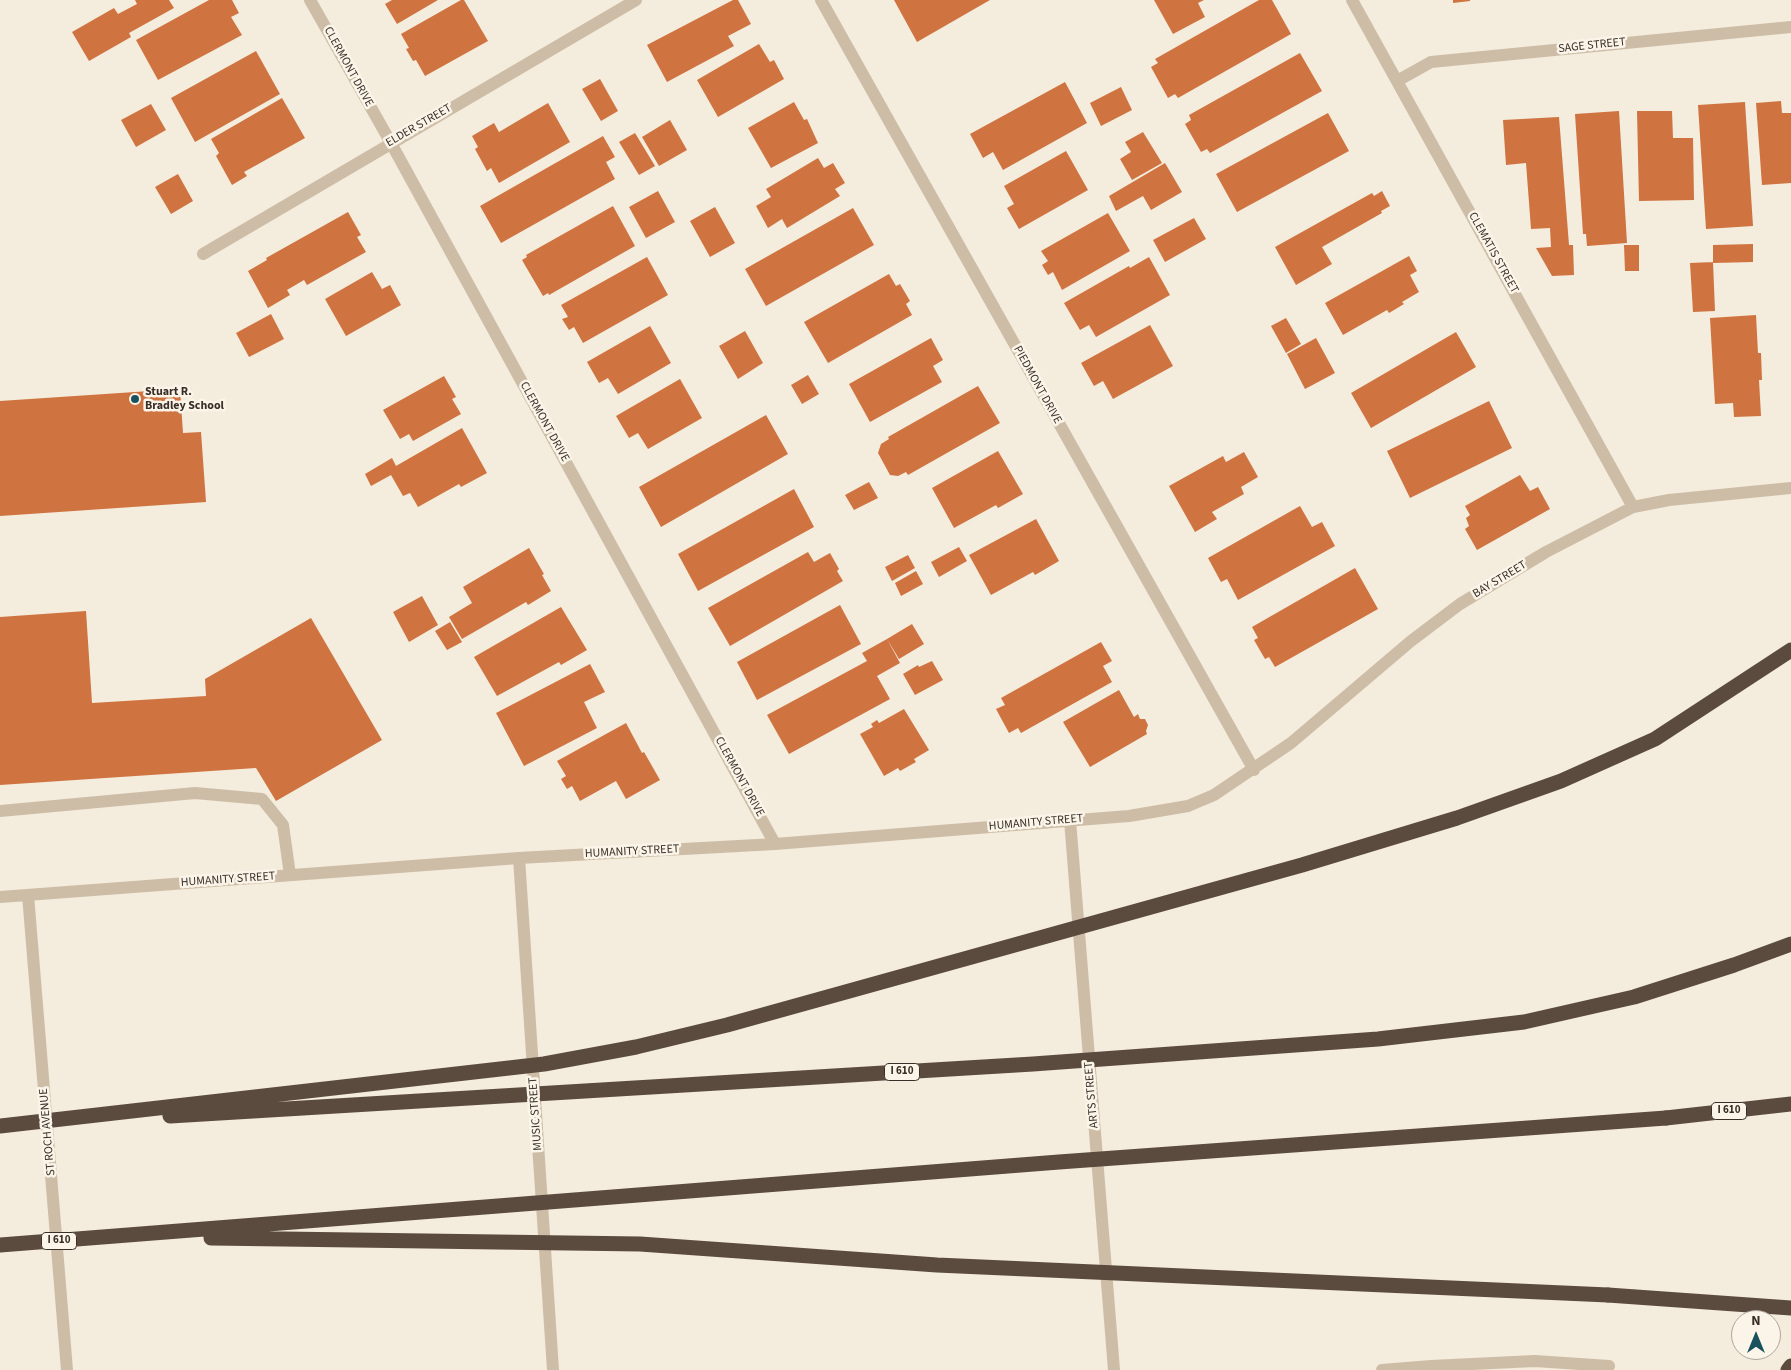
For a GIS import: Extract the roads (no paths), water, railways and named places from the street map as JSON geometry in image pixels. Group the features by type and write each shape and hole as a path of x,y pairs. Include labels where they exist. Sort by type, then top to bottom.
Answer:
{"highway":[{"path":"0,1126 544,1064 636,1047 727,1025 1302,865 1466,815 1561,781 1655,739 1791,650"},
{"name":"I 610","path":"0,1126 1013,1065 1378,1040 1524,1022 1625,999 1734,965 1791,944"},
{"name":"I 610","path":"0,1245 1029,1165 1666,1118 1791,1104"},
{"path":"118,1236 640,1244 937,1265 1608,1295 1791,1308"},
{"path":"1788,1370 1791,1366"}],"street":[{"name":"CLERMONT DRIVE","path":"310,0 391,143 776,844"},
{"name":"ELDER STREET","path":"203,254 636,0"},
{"name":"PIEDMONT DRIVE","path":"821,0 1254,770"},
{"name":"CLEMATIS STREET","path":"1352,0 1633,507"},
{"name":"SAGE STREET","path":"1398,81 1431,62 1791,27"},
{"name":"BAY STREET","path":"1254,770 1292,743 1411,640 1460,604 1546,552 1633,507 1669,500 1791,488"},
{"name":"HUMANITY STREET","path":"0,897 519,858 776,844 1129,816 1188,806 1214,795 1254,770"},
{"path":"0,811 195,793 262,799 283,825 290,875"},
{"name":"ARTS STREET","path":"1070,820 1114,1370"},
{"name":"MUSIC STREET","path":"519,858 553,1370"},
{"name":"ST ROCH AVENUE","path":"28,895 67,1370"},
{"path":"1382,1370 1535,1361 1610,1366"}],"place":[{"name":"Stuart R. Bradley School","path":"135,399"}]}
